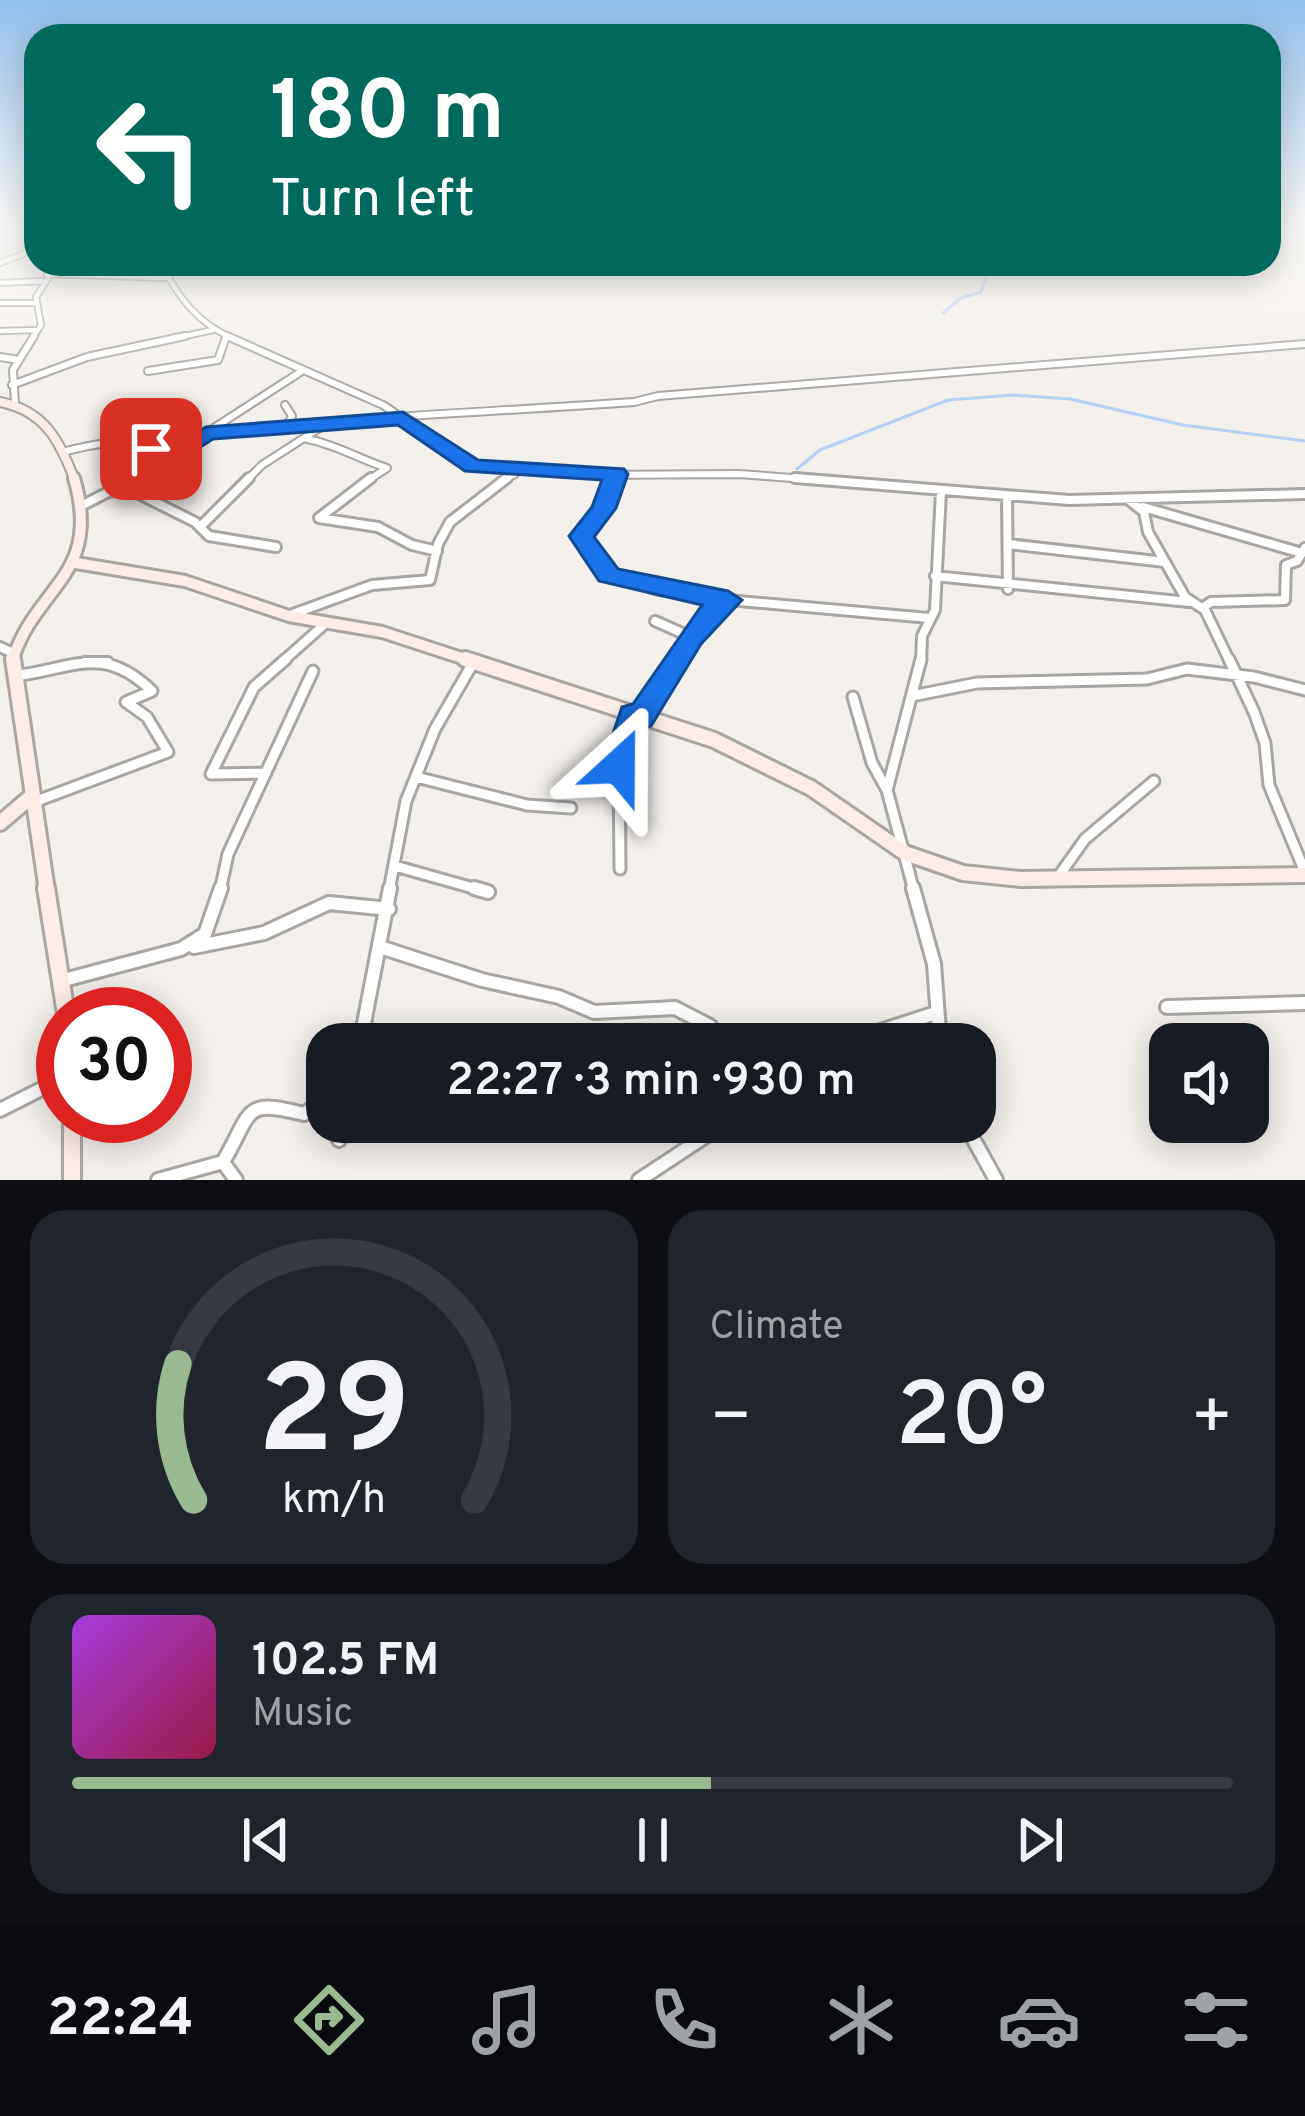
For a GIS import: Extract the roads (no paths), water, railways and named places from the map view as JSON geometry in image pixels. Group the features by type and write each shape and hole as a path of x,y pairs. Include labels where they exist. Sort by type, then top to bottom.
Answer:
{"street":[{"path":"15,404 12,385 19,360 41,321 36,304 44,280"},
{"path":"170,280 180,299 213,330 403,419 464,463 519,472 739,474 1007,496 1128,500 1305,494"},
{"path":"0,303 36,304"},
{"path":"0,331 38,330"},
{"path":"12,385 87,357 213,330"},
{"path":"148,371 218,360 226,338"},
{"path":"63,452 106,439 322,426 1305,344"},
{"path":"0,357 19,360"},
{"path":"135,492 206,433 302,371"},
{"path":"0,402 45,418 82,505 76,562 7,650 8,680 33,798 63,987"},
{"path":"285,405 292,416 287,426"},
{"path":"201,526 262,465 308,440 322,426"},
{"path":"148,439 140,449 178,454"},
{"path":"308,440 332,444 349,456 387,468 329,506 319,518 378,526 412,545 437,551"},
{"path":"289,616 386,581 430,580 436,574 442,535 470,504 519,472"},
{"path":"616,474 604,508 581,536 609,575 659,590 728,600 929,618"},
{"path":"82,505 110,491 135,492 201,526 209,536 276,547"},
{"path":"887,790 929,618 935,610 941,491"},
{"path":"1007,496 1008,589"},
{"path":"1128,500 1304,551"},
{"path":"1141,507 1165,562 1190,602"},
{"path":"1008,544 1165,562"},
{"path":"1202,608 1210,602 1285,600 1286,565 1304,551"},
{"path":"76,562 185,581 289,616 382,632 714,740 811,788 905,853 962,873 1057,878 1305,874 1268,785 1265,743 1202,608 1190,602 1073,587 1008,589 935,576"},
{"path":"620,869 619,766 637,716 691,637 718,603 728,600"},
{"path":"655,621 691,637"},
{"path":"267,773 211,774 254,687 327,622"},
{"path":"0,823 33,798 168,752 147,716 127,702 152,691 132,668 103,658 8,680"},
{"path":"364,1023 416,777 435,729 473,663"},
{"path":"912,696 977,683 1147,679 1186,669 1305,690"},
{"path":"181,950 212,925 229,854 313,671"},
{"path":"854,698 872,763 887,790 934,964 937,1023"},
{"path":"416,777 527,805 571,808"},
{"path":"1057,878 1084,839 1154,781"},
{"path":"394,866 488,892"},
{"path":"62,981 264,933 328,903 388,909"},
{"path":"380,947 482,980 559,997 594,1012 674,1008 704,1023"},
{"path":"1167,1007 1305,1003"},
{"path":"905,1023 936,1013"},
{"path":"0,1110 36,1092"},
{"path":"158,1180 223,1162 255,1108 265,1104 306,1113"},
{"path":"72,1143 72,1180"},
{"path":"639,1180 695,1143"},
{"path":"976,1143 996,1180"},
{"path":"223,1162 236,1180"}],"waterway":[{"path":"943,313 961,298 981,292 985,280"},
{"path":"797,469 820,450 948,400 1013,395 1070,399 1183,425 1305,441"}]}
